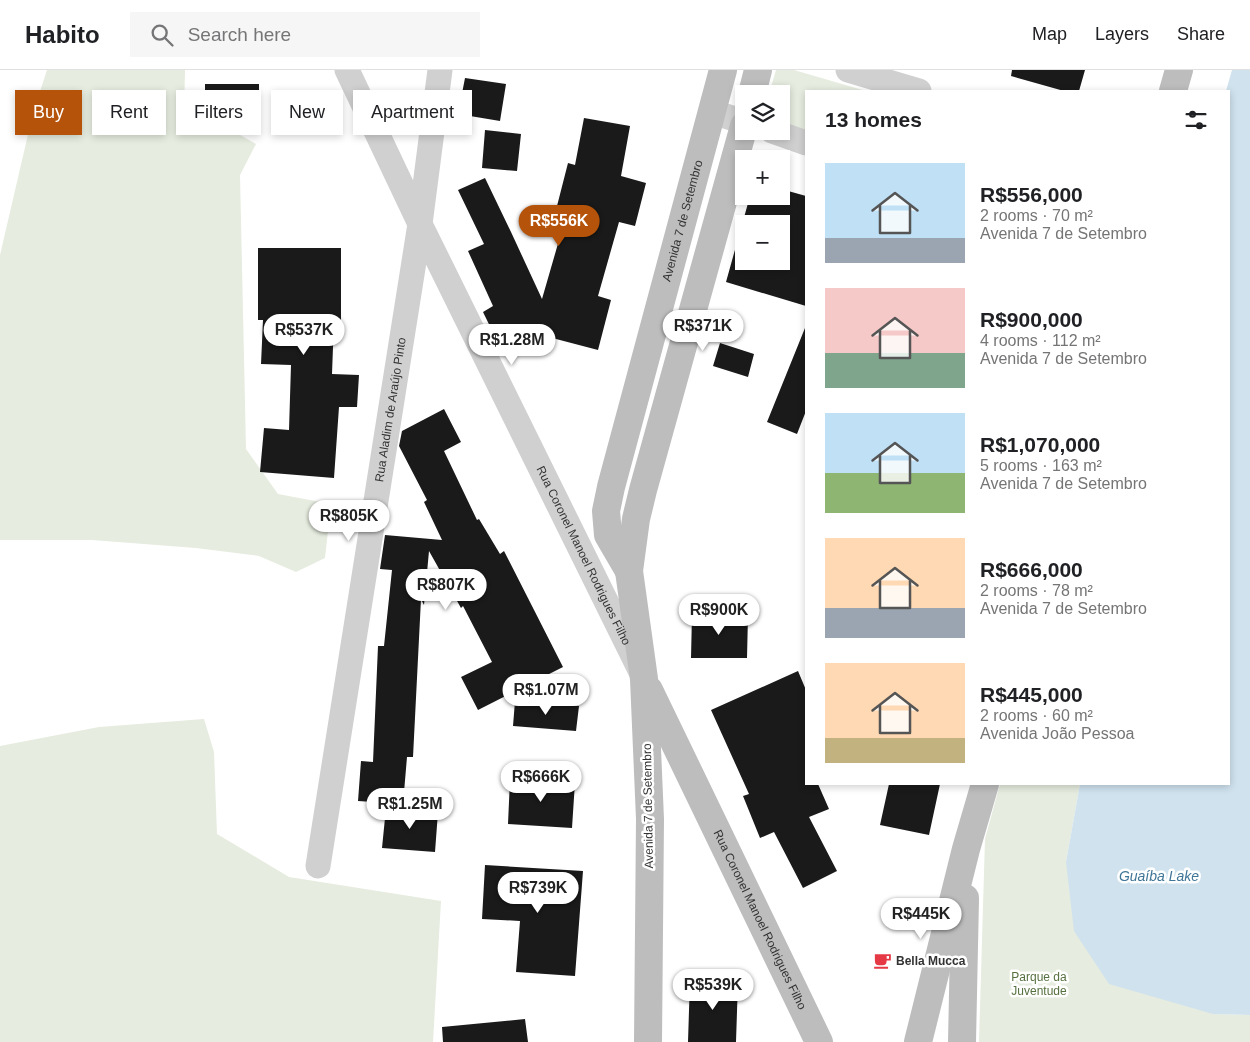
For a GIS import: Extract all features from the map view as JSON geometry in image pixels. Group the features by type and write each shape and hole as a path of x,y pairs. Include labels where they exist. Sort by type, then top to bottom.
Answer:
{"street":[{"name":"Rua Coronel Manoel Rodrigues Filho","path":"347,70 420,224 644,679 819,1042"},
{"name":"Rua Aladim de Araújo Pinto","path":"318,866 420,224 440,70"},
{"name":"Avenida 7 de Setembro","path":"629,571 608,535 606,512 611,487 723,70"},
{"path":"754,85 758,70"},
{"path":"848,70 916,90"},
{"path":"1173,90 1179,70"},
{"path":"712,112 735,119"},
{"path":"790,137 805,143"},
{"name":"Avenida 7 de Setembro","path":"648,1042 650,819 644,679 629,571 636,518 740,140"},
{"path":"633,405 664,413"},
{"path":"918,1042 966,849 985,785"},
{"path":"962,1042 966,849"}],"green space":[{"path":"47,70 185,70 185,90 176,90 176,135 240,135 256,144 240,175 246,449 278,494 331,504 325,558 296,572 259,556 196,548 92,540 0,540 0,255 28,135 82,135 82,90 40,90"},
{"path":"776,70 794,70 863,90 805,90 805,137 790,132 790,85 772,85"},
{"path":"204,719 214,752 217,834 289,877 441,901 433,1042 0,1042 0,746 99,727"},
{"name":"Parque da Juventude","path":"1000,785 1080,785 1066,862 1213,1014 1250,1015 1250,1042 979,1042 985,839"}],"water":[{"name":"Guaíba Lake","path":"1232,70 1250,70 1250,1015 1213,1014 1109,984 1074,931 1066,862 1080,785 1230,785 1230,90 1226,90"}],"building":[{"path":"1012,70 1085,70 1079,90 1060,90 1011,76"},
{"path":"465,78 506,84 500,121 472,116 472,90 463,90"},
{"path":"205,84 259,84 259,90 205,90"},
{"path":"584,118 630,126 621,176 646,183 635,226 619,222 598,296 611,300 598,350 537,334 502,351 483,312 493,306 468,251 484,244 458,190 485,178 542,299 568,209 557,206 568,163 575,165"},
{"path":"485,130 521,134 517,171 482,168"},
{"path":"790,192 805,196 805,306 726,282 735,250 735,270 790,270 790,215 745,215 747,205 790,205"},
{"path":"258,248 341,248 341,320 334,320 332,374 359,375 357,407 339,407 334,478 260,472 264,428 289,430 291,365 261,364 263,320 258,320"},
{"path":"805,328 805,414 797,434 767,422"},
{"path":"720,343 754,354 748,377 713,366"},
{"path":"444,409 461,442 444,451 477,520 479,519 500,554 504,551 563,667 478,710 461,677 492,662 463,606 461,608 429,551 424,605 421,599 413,757 407,757 403,804 358,801 361,761 373,762 378,646 384,646 392,570 380,569 385,535 442,540 424,502 427,500 399,446 402,431"},
{"path":"692,614 748,615 747,658 691,658"},
{"path":"798,671 805,688 805,785 818,785 829,809 809,817 837,871 803,888 774,832 760,838 743,796 749,794 711,710"},
{"path":"515,701 579,706 576,731 513,726"},
{"path":"510,779 575,782 572,828 508,824"},
{"path":"889,785 940,785 929,835 880,825"},
{"path":"386,808 438,812 435,852 382,848"},
{"path":"485,865 583,871 575,976 516,972 520,921 482,919"},
{"path":"690,979 738,981 736,1042 688,1042"},
{"path":"525,1019 528,1042 443,1042 442,1027"}],"place":[{"name":"Bella Mucca","path":"882,961"}]}
